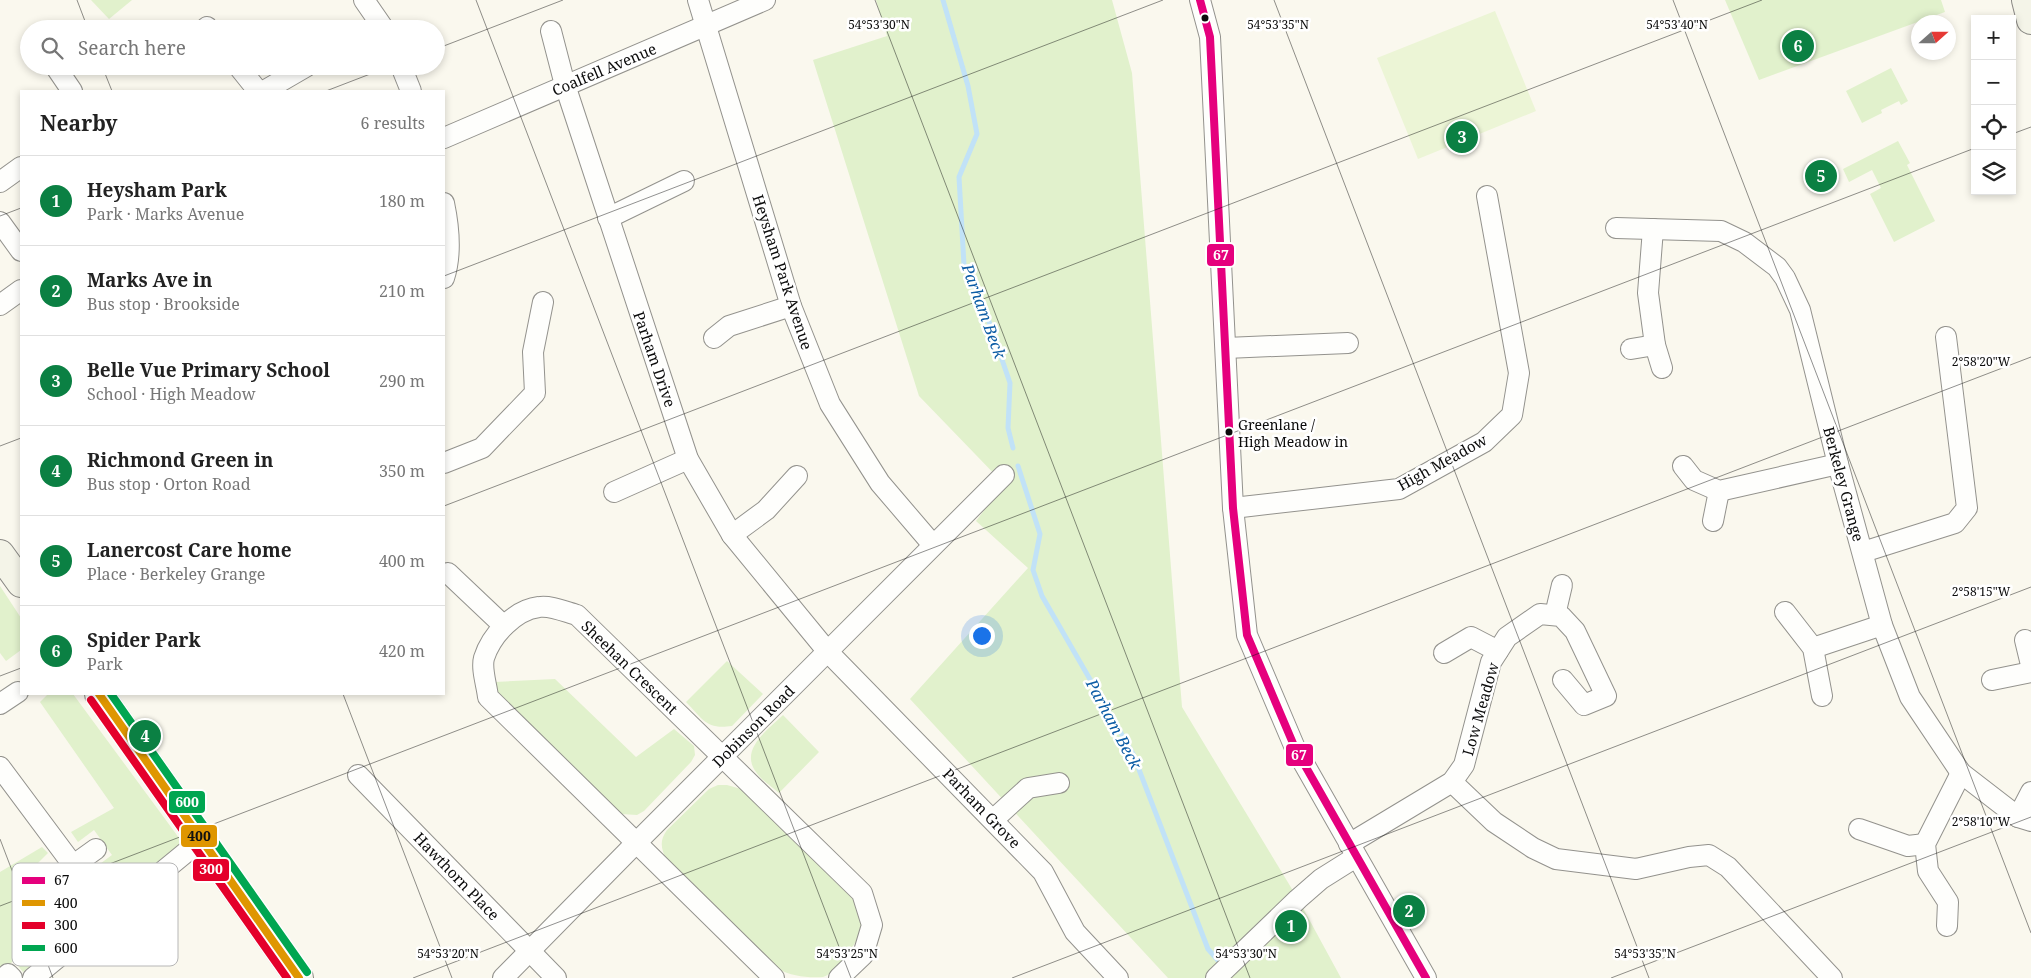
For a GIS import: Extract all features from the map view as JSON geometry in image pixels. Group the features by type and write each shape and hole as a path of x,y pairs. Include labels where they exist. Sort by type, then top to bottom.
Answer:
{"street":[{"path":"364,0 375,20"},
{"name":"Heysham Park Avenue","path":"698,0 791,306 830,404 880,483 933,545"},
{"name":"Coalfell Avenue","path":"445,138 765,0"},
{"path":"1200,0 1210,37 1233,508 1247,635 1295,748 1426,978"},
{"path":"2026,0 2031,20"},
{"name":"Parham Drive","path":"551,31 565,85 688,459 732,535 828,652"},
{"path":"60,75 71,90"},
{"path":"245,75 257,90"},
{"path":"266,90 292,75"},
{"path":"405,75 411,90"},
{"path":"0,182 20,168"},
{"path":"608,218 684,181"},
{"name":"High Meadow","path":"1233,508 1399,489 1484,442 1512,415 1519,373 1487,196"},
{"path":"445,208 449,245 445,271"},
{"path":"0,222 20,250"},
{"name":"Berkeley Grange","path":"1616,228 1721,231 1744,242 1777,267 1794,294 1800,310 1838,464 1882,625 1910,697 1961,772 2025,819"},
{"path":"1653,229 1648,293 1655,344 1662,368"},
{"path":"0,305 20,291"},
{"path":"445,463 482,448 535,393 533,352 543,302"},
{"path":"714,338 729,326 791,306"},
{"path":"1863,552 1955,523 1967,508 1946,338"},
{"path":"1226,348 1348,343"},
{"path":"1631,349 1655,344"},
{"path":"614,492 688,459"},
{"path":"1683,466 1694,480 1719,491 1838,464"},
{"name":"Dobinson Road","path":"503,978 1004,475"},
{"path":"732,535 766,510 796,476"},
{"path":"1713,521 1719,491"},
{"path":"0,554 20,583"},
{"path":"448,573 504,626"},
{"path":"1562,585 1555,615 1561,616 1575,631 1606,696 1584,705 1564,680"},
{"name":"Sheehan Crescent","path":"774,978 635,844 488,697 483,660 491,643 504,626 519,613 540,606 577,615 862,893 872,925 863,954 839,978"},
{"path":"1785,612 1813,648 1822,696"},
{"name":"Low Meadow","path":"1216,978 1352,850 1452,782 1464,765 1491,662 1508,637 1540,614 1555,615"},
{"path":"1813,648 1882,625"},
{"path":"1444,653 1471,637 1498,651"},
{"path":"2025,640 2031,665"},
{"name":"Parham Grove","path":"828,652 994,819 1043,872 1075,932 1118,978"},
{"path":"1992,680 2031,672"},
{"path":"0,704 18,692"},
{"path":"100,695 299,978"},
{"path":"0,767 72,863"},
{"path":"1947,926 1948,902 1928,871 1925,844 1961,772"},
{"name":"Hawthorn Place","path":"358,775 556,978"},
{"path":"1452,782 1494,822 1534,848 1556,859 1636,869 1689,857 1709,855 1728,868 1832,978"},
{"path":"994,819 1028,788 1059,783"},
{"path":"2025,819 2031,792"},
{"path":"1859,829 1908,846 1925,844"},
{"path":"173,863 201,840"},
{"path":"76,863 96,848"},
{"path":"32,978 47,966"}],"green space":[{"path":"91,0 132,0 109,19"},
{"path":"876,0 1112,0 1132,73 1182,707 1298,899 1341,978 1168,978 910,699 1028,568 976,521 1004,484 919,396 813,60 887,36"},
{"path":"1725,0 1941,0 1945,12 1937,15 1911,15 1911,24 1759,80"},
{"path":"1495,11 1536,111 1418,159 1377,58"},
{"path":"1891,68 1908,101 1901,105 1899,101 1881,110 1882,113 1862,123 1846,91"},
{"path":"1898,141 1910,163 1907,165 1935,221 1894,242 1870,194 1881,188 1872,170 1849,182 1843,169"},
{"path":"0,586 20,616 20,651 6,661 0,653"},
{"path":"727,661 763,694 732,726 723,727 706,722 686,702"},
{"path":"555,679 636,757 674,729 694,746 695,755 691,762 644,811 637,815 621,814 504,701 497,691 495,682"},
{"path":"47,695 74,695 182,842 156,863 101,863 112,855 94,830 78,842 71,832 114,808 40,702"},
{"path":"783,715 819,752 779,793 758,775 752,764 751,755 758,740"},
{"path":"718,785 727,785 741,789 857,903 861,920 860,933 849,952 834,970 826,976 799,976 778,969 667,861 662,845 667,830 709,789"},
{"path":"42,847 48,853 38,863 15,863"},
{"path":"12,865 12,962 0,970 0,872"},
{"path":"18,966 30,966 23,972"}],"waterway":[{"name":"Parham Beck","path":"943,0 968,86 977,134 959,177 964,265 982,301 1010,383 1008,428 1013,448"},
{"name":"Parham Beck","path":"1018,466 1040,534 1033,570 1042,596 1133,754 1208,949 1223,966"}],"transit line":[{"name":"67","path":"1200,0 1210,37 1233,508 1247,635 1295,748 1426,978"},
{"name":"400","path":"100,695 299,978"},
{"name":"600","path":"112,695 307,972"},
{"name":"300","path":"91,700 287,978"}],"place":[{"name":"Spider Park","path":"1798,46"},
{"name":"Belle Vue Primary School","path":"1462,137"},
{"name":"Lanercost Care home","path":"1821,176"},
{"name":"Greenlane / High Meadow in","path":"1229,432"},
{"name":"Richmond Green in","path":"145,736"},
{"name":"Marks Ave in","path":"1409,911"},
{"name":"Heysham Park","path":"1291,926"}]}
